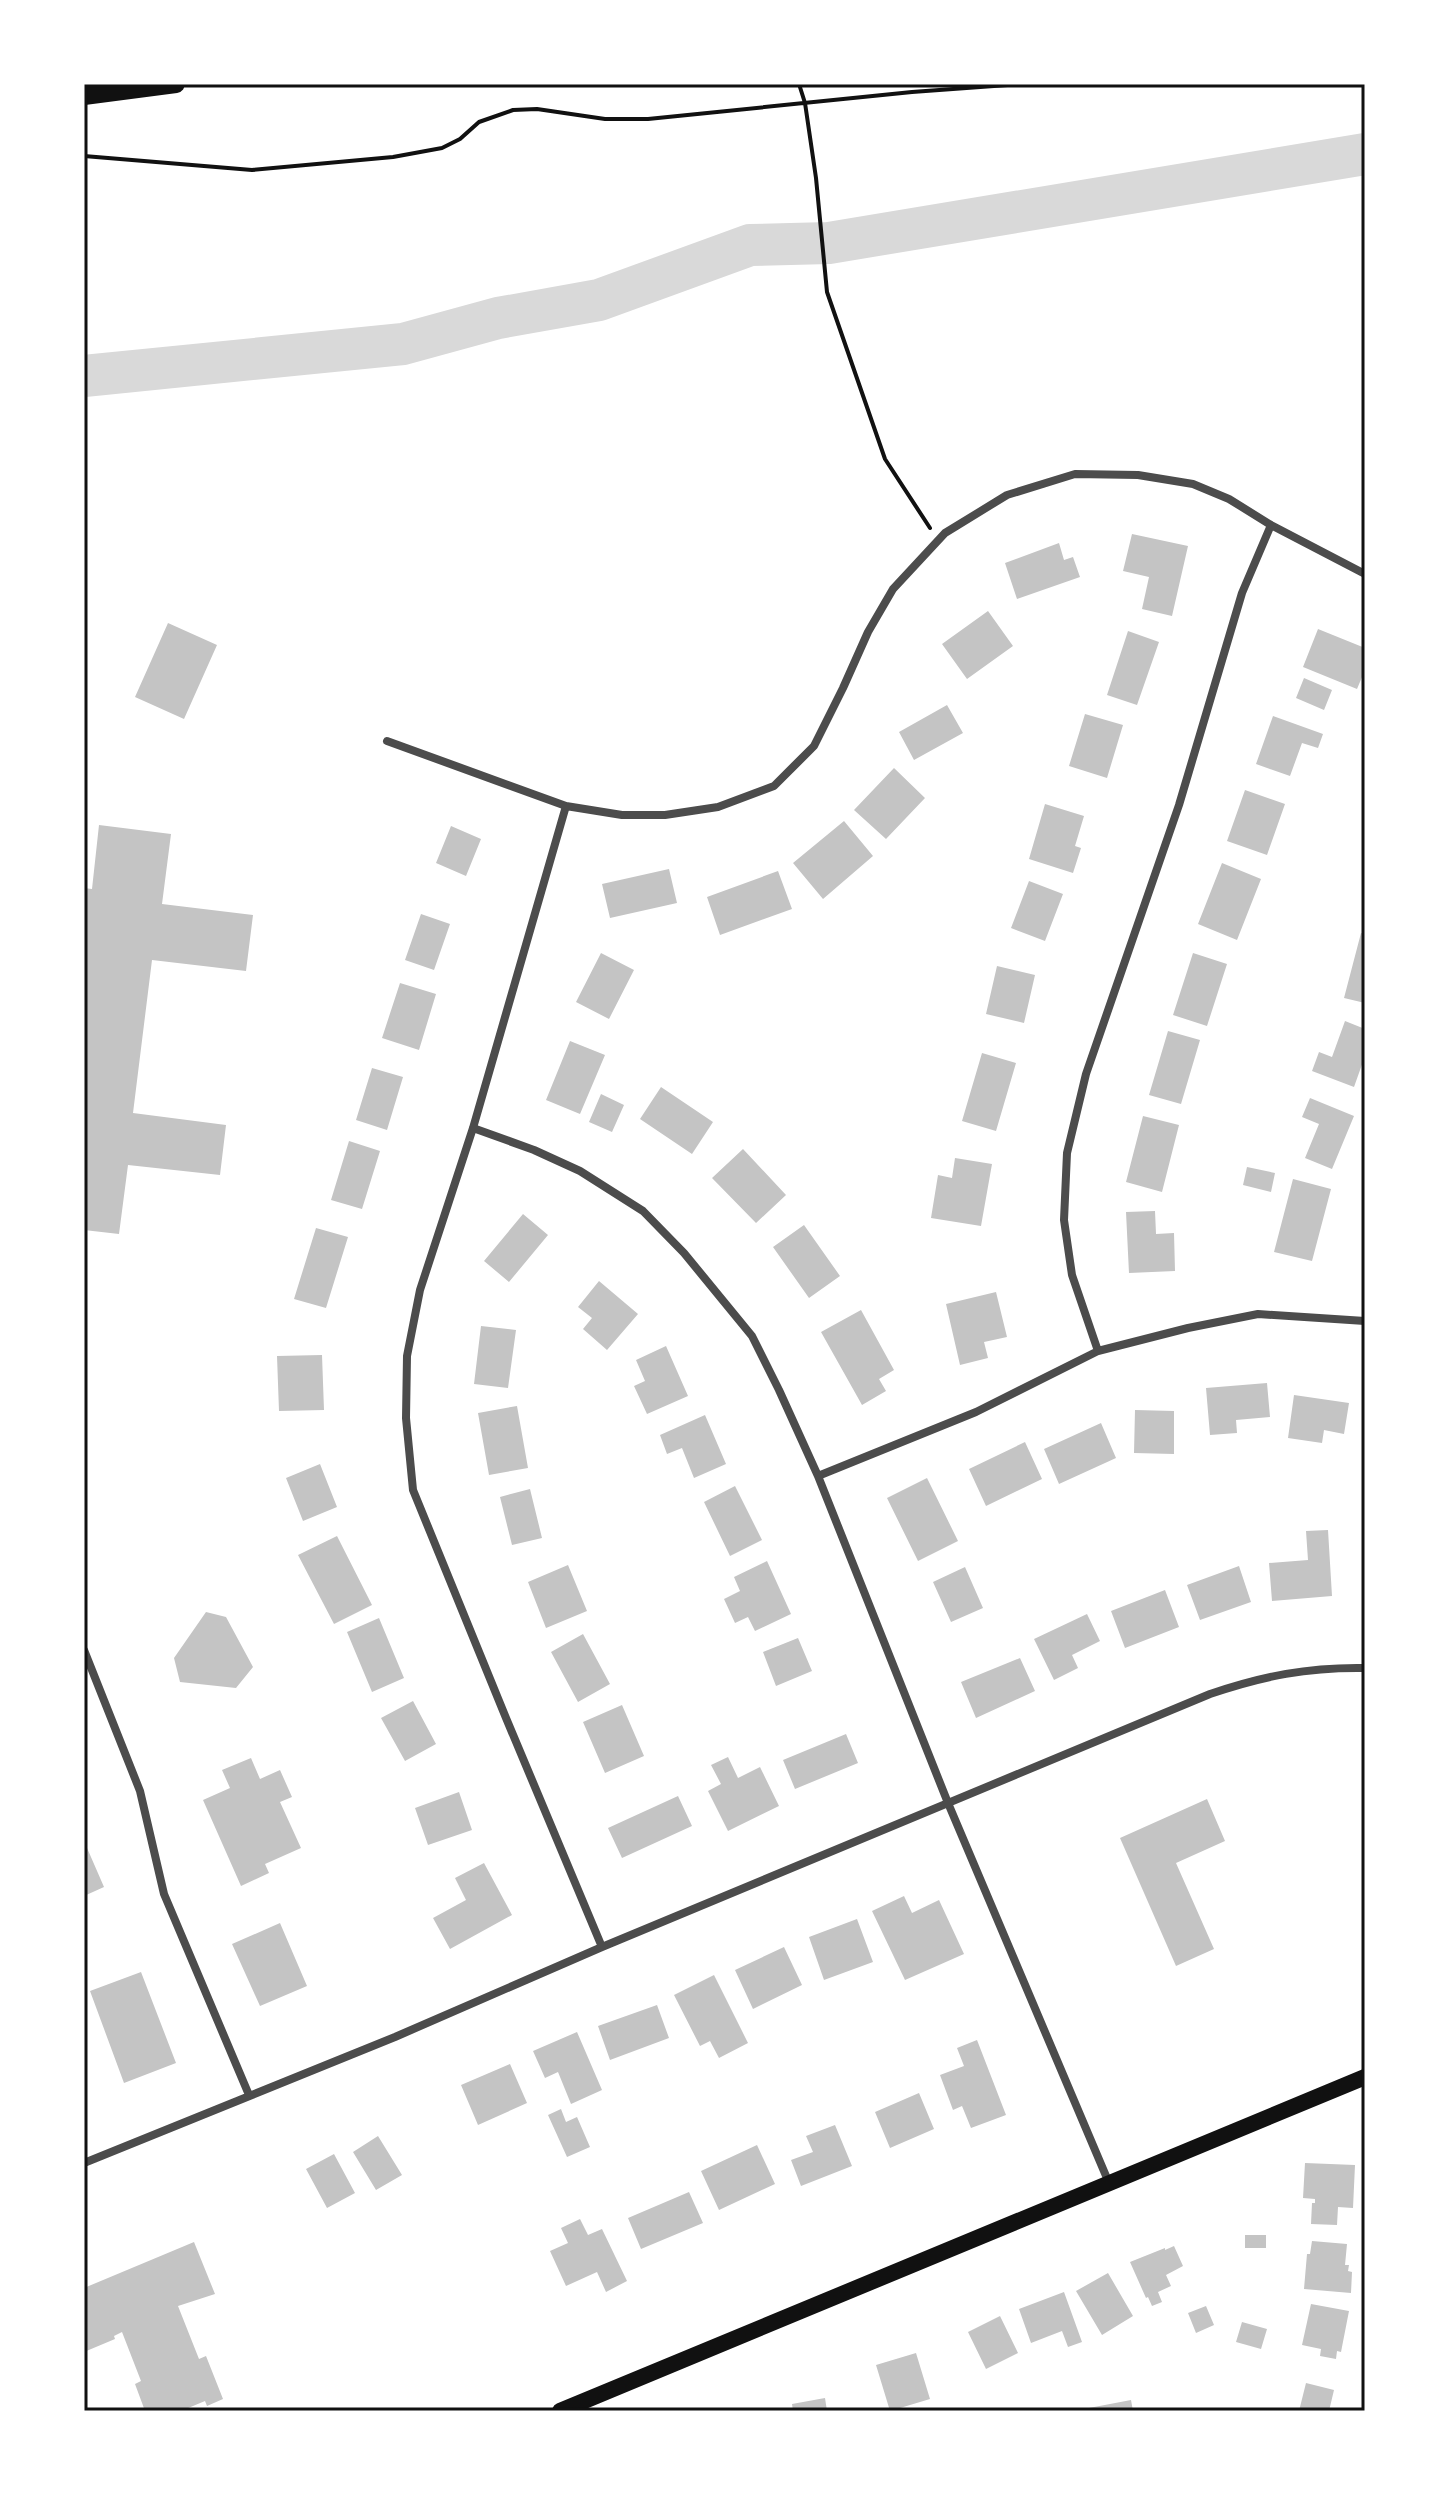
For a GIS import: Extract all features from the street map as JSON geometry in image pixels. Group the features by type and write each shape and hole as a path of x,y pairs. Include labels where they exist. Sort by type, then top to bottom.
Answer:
{"main road":[{"path":"84,96 176,84"},
{"path":"560,2411 1365,2077"}],"street":[{"path":"387,741 566,806 622,815 665,815 718,807 774,786 814,746 868,632 893,589 945,533 1007,495 1075,474 1138,475 1193,484 1229,499 1271,525 1365,574"},
{"path":"1098,1351 1072,1275 1064,1220 1067,1153 1086,1074 1179,805 1242,593 1271,525"},
{"path":"566,806 473,1128 420,1290 407,1356 406,1418 413,1490 602,1947"},
{"path":"473,1128 580,1171 643,1211 684,1253 752,1336 818,1476 948,1803 1109,2183"},
{"path":"818,1476 976,1412 1098,1351 1258,1314 1365,1321"},
{"path":"84,1650 140,1791 164,1894 249,2095"},
{"path":"84,2163 395,2037 602,1947 1231,1687 1266,1676 1301,1670 1365,1668"}],"path":[{"path":"799,84 805,103 816,178 827,292 885,459 939,540"},
{"path":"84,156 252,170 393,157 442,148 460,139 479,122 513,110 537,109 605,119 648,119 1022,84"}],"building":[{"path":"1132,534 1188,546 1172,616 1142,609 1149,577 1123,571"},
{"path":"1059,543 1064,560 1073,557 1080,577 1017,599 1005,563"},
{"path":"988,611 1013,646 967,679 942,644"},
{"path":"168,623 217,645 184,719 135,697"},
{"path":"1318,629 1365,648 1365,670 1357,689 1303,667"},
{"path":"1128,631 1159,642 1137,705 1107,695"},
{"path":"1304,678 1332,690 1324,710 1296,698"},
{"path":"947,705 963,733 914,760 899,732"},
{"path":"1085,714 1123,725 1107,778 1069,766"},
{"path":"1273,716 1323,734 1318,748 1302,743 1290,776 1256,764"},
{"path":"894,768 925,798 886,839 854,810"},
{"path":"1245,790 1285,804 1267,855 1227,841"},
{"path":"1045,804 1084,816 1075,846 1081,848 1073,873 1029,859"},
{"path":"844,821 873,856 823,899 793,863"},
{"path":"99,825 171,834 162,904 253,915 246,971 152,960 133,1113 226,1125 220,1175 128,1165 119,1234 84,1230 84,888 92,889"},
{"path":"451,826 481,839 466,876 436,863"},
{"path":"1222,863 1261,879 1237,940 1198,924"},
{"path":"669,869 677,903 610,918 602,884"},
{"path":"778,871 792,909 720,935 707,897"},
{"path":"1029,881 1063,894 1045,941 1011,928"},
{"path":"421,914 450,924 434,970 405,960"},
{"path":"1361,933 1365,934 1365,1003 1344,998"},
{"path":"601,953 634,970 609,1019 576,1002"},
{"path":"1193,953 1227,964 1207,1026 1173,1015"},
{"path":"997,966 1035,975 1024,1023 986,1014"},
{"path":"400,983 436,994 419,1050 382,1038"},
{"path":"1345,1021 1365,1029 1365,1056 1354,1087 1312,1071 1319,1052 1332,1057"},
{"path":"1168,1031 1200,1040 1181,1104 1149,1095"},
{"path":"570,1041 605,1055 580,1114 546,1100"},
{"path":"982,1053 1016,1063 996,1131 962,1121"},
{"path":"372,1068 403,1077 387,1130 356,1120"},
{"path":"661,1087 713,1122 692,1154 640,1119"},
{"path":"601,1094 624,1105 612,1132 589,1122"},
{"path":"1310,1098 1354,1116 1332,1169 1305,1158 1319,1124 1302,1117"},
{"path":"1143,1116 1179,1125 1162,1192 1126,1182"},
{"path":"349,1141 380,1151 362,1209 331,1200"},
{"path":"743,1149 786,1195 756,1223 712,1178"},
{"path":"955,1158 992,1164 981,1226 931,1218 938,1175 952,1178"},
{"path":"1247,1167 1275,1173 1271,1192 1243,1185"},
{"path":"1293,1179 1331,1189 1312,1261 1274,1252"},
{"path":"1155,1211 1156,1234 1174,1233 1175,1271 1129,1273 1126,1212"},
{"path":"523,1214 548,1235 509,1282 484,1261"},
{"path":"804,1225 840,1276 809,1298 773,1247"},
{"path":"316,1228 348,1237 326,1308 294,1299"},
{"path":"599,1281 638,1314 607,1350 583,1329 592,1318 578,1307"},
{"path":"996,1292 1007,1337 984,1342 988,1358 960,1365 946,1304"},
{"path":"861,1310 894,1370 879,1379 886,1391 862,1405 821,1332"},
{"path":"481,1326 516,1330 508,1388 474,1384"},
{"path":"666,1346 688,1396 647,1414 634,1386 645,1381 636,1360"},
{"path":"322,1355 324,1410 279,1411 277,1356"},
{"path":"1267,1383 1270,1417 1236,1420 1237,1433 1210,1435 1206,1388"},
{"path":"1294,1395 1349,1403 1344,1434 1324,1430 1322,1443 1288,1438"},
{"path":"517,1406 528,1468 489,1475 478,1413"},
{"path":"1135,1410 1174,1411 1174,1454 1134,1453"},
{"path":"705,1415 726,1464 694,1478 682,1448 667,1454 660,1435"},
{"path":"1101,1423 1116,1458 1059,1484 1044,1449"},
{"path":"1025,1442 1042,1479 986,1506 969,1469"},
{"path":"320,1464 337,1507 303,1521 286,1478"},
{"path":"927,1478 958,1541 918,1561 887,1498"},
{"path":"735,1486 762,1540 730,1556 704,1502"},
{"path":"530,1489 542,1538 512,1545 500,1497"},
{"path":"1328,1530 1332,1596 1272,1601 1269,1563 1308,1560 1306,1531"},
{"path":"337,1536 372,1605 334,1624 298,1555"},
{"path":"767,1561 791,1614 755,1631 748,1617 735,1623 724,1599 740,1591 734,1577"},
{"path":"568,1565 587,1611 546,1628 528,1582"},
{"path":"1239,1566 1251,1602 1200,1620 1187,1585"},
{"path":"965,1567 983,1608 951,1622 933,1582"},
{"path":"1165,1590 1179,1627 1125,1648 1111,1611"},
{"path":"206,1612 226,1617 253,1667 236,1688 180,1682 174,1658"},
{"path":"1087,1614 1100,1641 1072,1655 1078,1668 1054,1680 1034,1639"},
{"path":"379,1618 404,1678 372,1692 347,1632"},
{"path":"583,1634 610,1684 578,1702 551,1652"},
{"path":"798,1638 812,1671 776,1686 763,1652"},
{"path":"1020,1658 1035,1691 976,1718 961,1682"},
{"path":"413,1701 436,1744 405,1761 381,1718"},
{"path":"622,1705 644,1756 605,1773 583,1722"},
{"path":"846,1734 858,1763 795,1789 783,1760"},
{"path":"728,1757 738,1778 760,1767 779,1806 728,1831 708,1791 721,1784 711,1765"},
{"path":"251,1758 260,1779 280,1770 292,1797 280,1802 301,1848 265,1864 269,1873 241,1886 203,1800 230,1788 222,1770"},
{"path":"459,1792 472,1830 428,1845 415,1808"},
{"path":"678,1796 692,1826 622,1858 608,1828"},
{"path":"1207,1799 1225,1841 1176,1863 1214,1949 1176,1966 1120,1838"},
{"path":"84,1841 104,1887 84,1896"},
{"path":"484,1863 512,1915 450,1949 433,1918 466,1900 455,1878"},
{"path":"904,1896 912,1913 939,1900 964,1954 905,1980 872,1911"},
{"path":"857,1919 873,1962 824,1980 809,1937"},
{"path":"280,1923 307,1986 260,2006 232,1944"},
{"path":"784,1947 802,1985 753,2009 735,1970"},
{"path":"141,1972 176,2063 124,2083 90,1991"},
{"path":"714,1975 748,2043 719,2058 710,2041 700,2046 674,1995"},
{"path":"657,2005 669,2038 610,2060 598,2026"},
{"path":"577,2032 602,2090 571,2104 558,2072 545,2078 533,2051"},
{"path":"977,2040 1006,2115 971,2128 962,2106 953,2110 940,2075 964,2066 957,2048"},
{"path":"510,2064 527,2103 478,2125 461,2085"},
{"path":"919,2093 934,2129 890,2148 875,2112"},
{"path":"561,2109 566,2122 577,2117 590,2147 567,2157 548,2115"},
{"path":"835,2125 852,2166 801,2186 791,2160 813,2152 806,2136"},
{"path":"378,2136 402,2175 376,2190 353,2152"},
{"path":"757,2145 775,2184 719,2210 701,2171"},
{"path":"334,2154 355,2193 327,2208 306,2169"},
{"path":"1305,2163 1355,2165 1353,2208 1338,2207 1337,2225 1311,2224 1315,2199 1303,2198"},
{"path":"689,2192 703,2223 641,2249 628,2218"},
{"path":"580,2219 588,2235 602,2229 627,2281 606,2292 597,2272 566,2286 550,2251 568,2243 561,2228"},
{"path":"1245,2235 1266,2235 1266,2248 1245,2248"},
{"path":"1312,2241 1347,2244 1345,2265 1349,2265 1348,2271 1352,2272 1351,2293 1304,2289 1307,2254 1310,2254"},
{"path":"194,2242 215,2294 178,2306 199,2359 206,2356 223,2399 207,2406 205,2401 181,2411 145,2411 135,2384 141,2381 122,2332 114,2336 115,2339 84,2352 84,2288"},
{"path":"1174,2246 1183,2266 1166,2275 1171,2286 1158,2292 1162,2302 1152,2306 1130,2262"},
{"path":"1108,2273 1133,2316 1102,2335 1076,2291"},
{"path":"1064,2292 1082,2342 1068,2347 1062,2331 1031,2343 1019,2309"},
{"path":"1311,2304 1349,2311 1341,2352 1337,2351 1336,2359 1320,2356 1321,2349 1302,2345"},
{"path":"1206,2306 1214,2325 1196,2333 1188,2313"},
{"path":"1000,2316 1018,2353 986,2369 968,2332"},
{"path":"1242,2322 1267,2329 1261,2349 1236,2342"},
{"path":"916,2353 930,2399 890,2411 876,2365"},
{"path":"1306,2383 1334,2390 1329,2411 1299,2411"},
{"path":"825,2398 827,2411 793,2411 792,2404"},
{"path":"1131,2400 1133,2411 1090,2411 1089,2408"}],"waterway":[{"path":"84,376 403,344 498,318 599,300 750,245 829,243 1365,154"}]}
